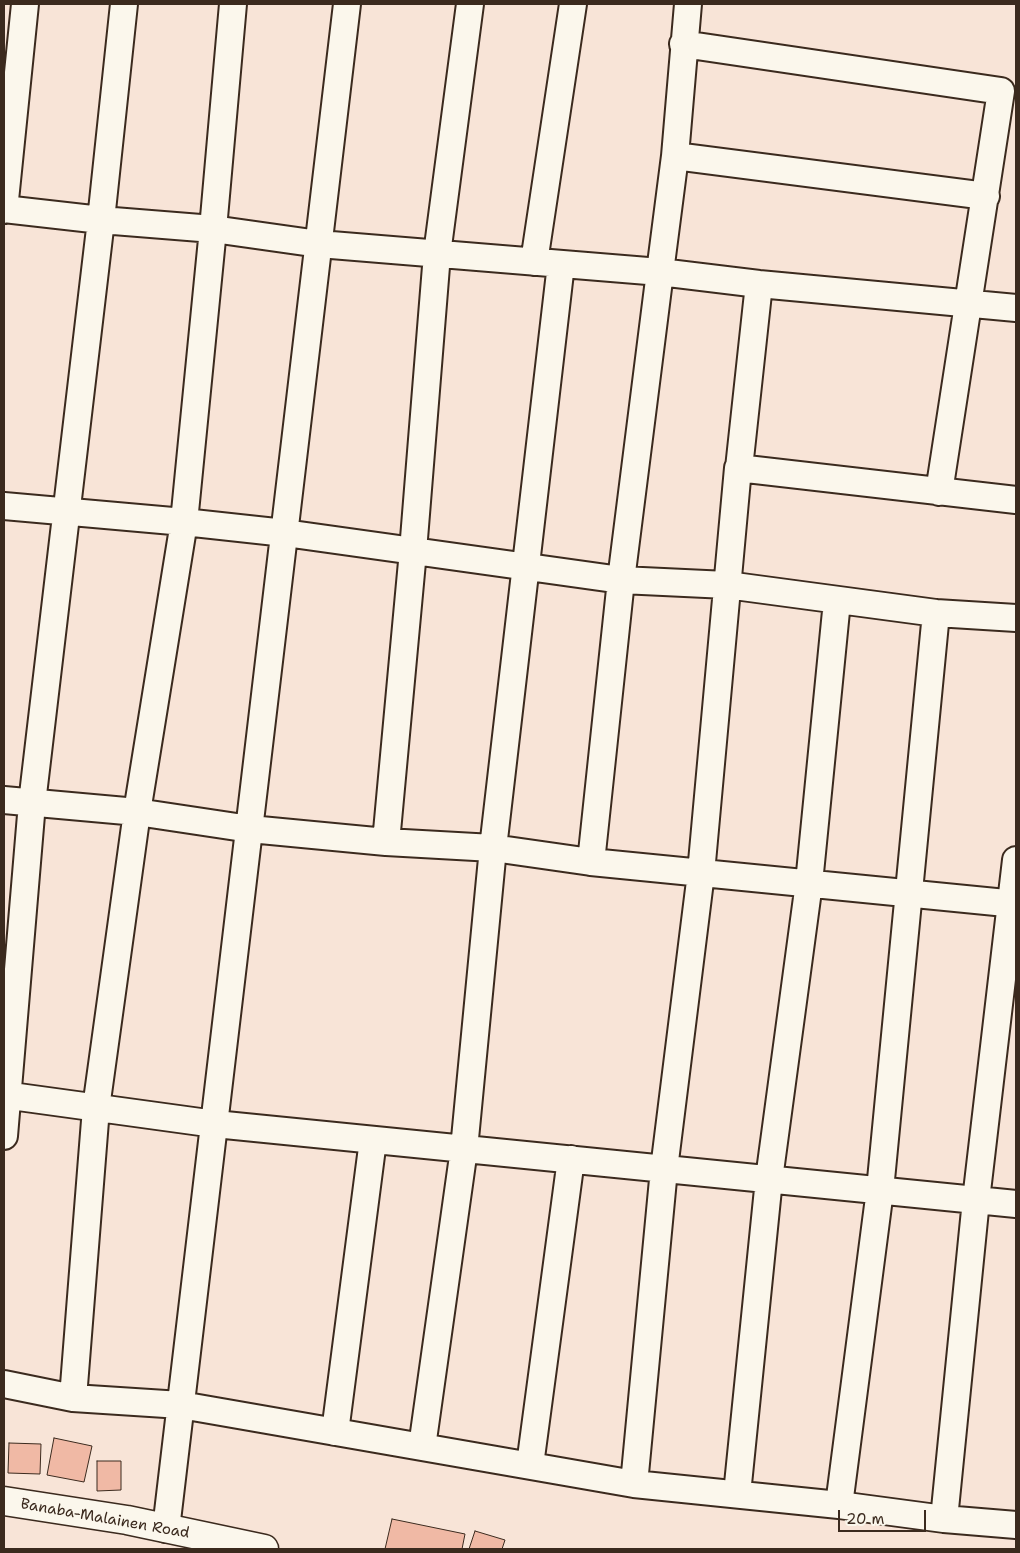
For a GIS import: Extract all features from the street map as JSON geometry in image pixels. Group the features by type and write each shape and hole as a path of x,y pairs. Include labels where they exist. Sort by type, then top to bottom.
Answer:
{"street":[{"path":"25,4 4,209 101,220 213,229 319,244 660,272 758,284 1016,308"},
{"path":"4,1136 32,803 101,220 124,4"},
{"path":"73,1398 96,1108 137,812 184,522 213,229 232,4"},
{"path":"166,1529 347,4"},
{"path":"386,842 436,254 470,4"},
{"path":"534,262 573,4"},
{"path":"591,862 621,580 675,156 683,44 688,4"},
{"path":"683,44 1001,91 939,492"},
{"path":"675,156 986,196"},
{"path":"422,1447 464,1149 492,848 561,264"},
{"path":"634,1484 664,1168 701,873 738,468 740,468 758,284"},
{"path":"740,468 1016,500"},
{"path":"4,506 184,522 285,534 621,580 727,585 837,601 936,612 1016,618"},
{"path":"737,1494 768,1179 810,883 837,601"},
{"path":"839,1505 880,1190 936,612"},
{"path":"4,800 137,812 250,829 386,842 492,848 591,862 1014,904"},
{"path":"944,1519 976,1200 1014,904 1016,860"},
{"path":"6,1096 215,1124 1016,1204"},
{"path":"335,1432 373,1140"},
{"path":"530,1466 570,1159"},
{"path":"4,1384 73,1398 181,1405 634,1484 839,1505 944,1519 1016,1525"},
{"name":"Banaba-Malainen Road","path":"4,1500 127,1520 264,1549"}],"building":[{"path":"54,1438 92,1446 84,1482 47,1475"},
{"path":"9,1443 41,1444 40,1474 8,1473"},
{"path":"97,1461 121,1461 121,1490 97,1491"},
{"path":"392,1519 465,1534 462,1549 385,1549"},
{"path":"475,1531 505,1540 502,1549 469,1549"}]}
